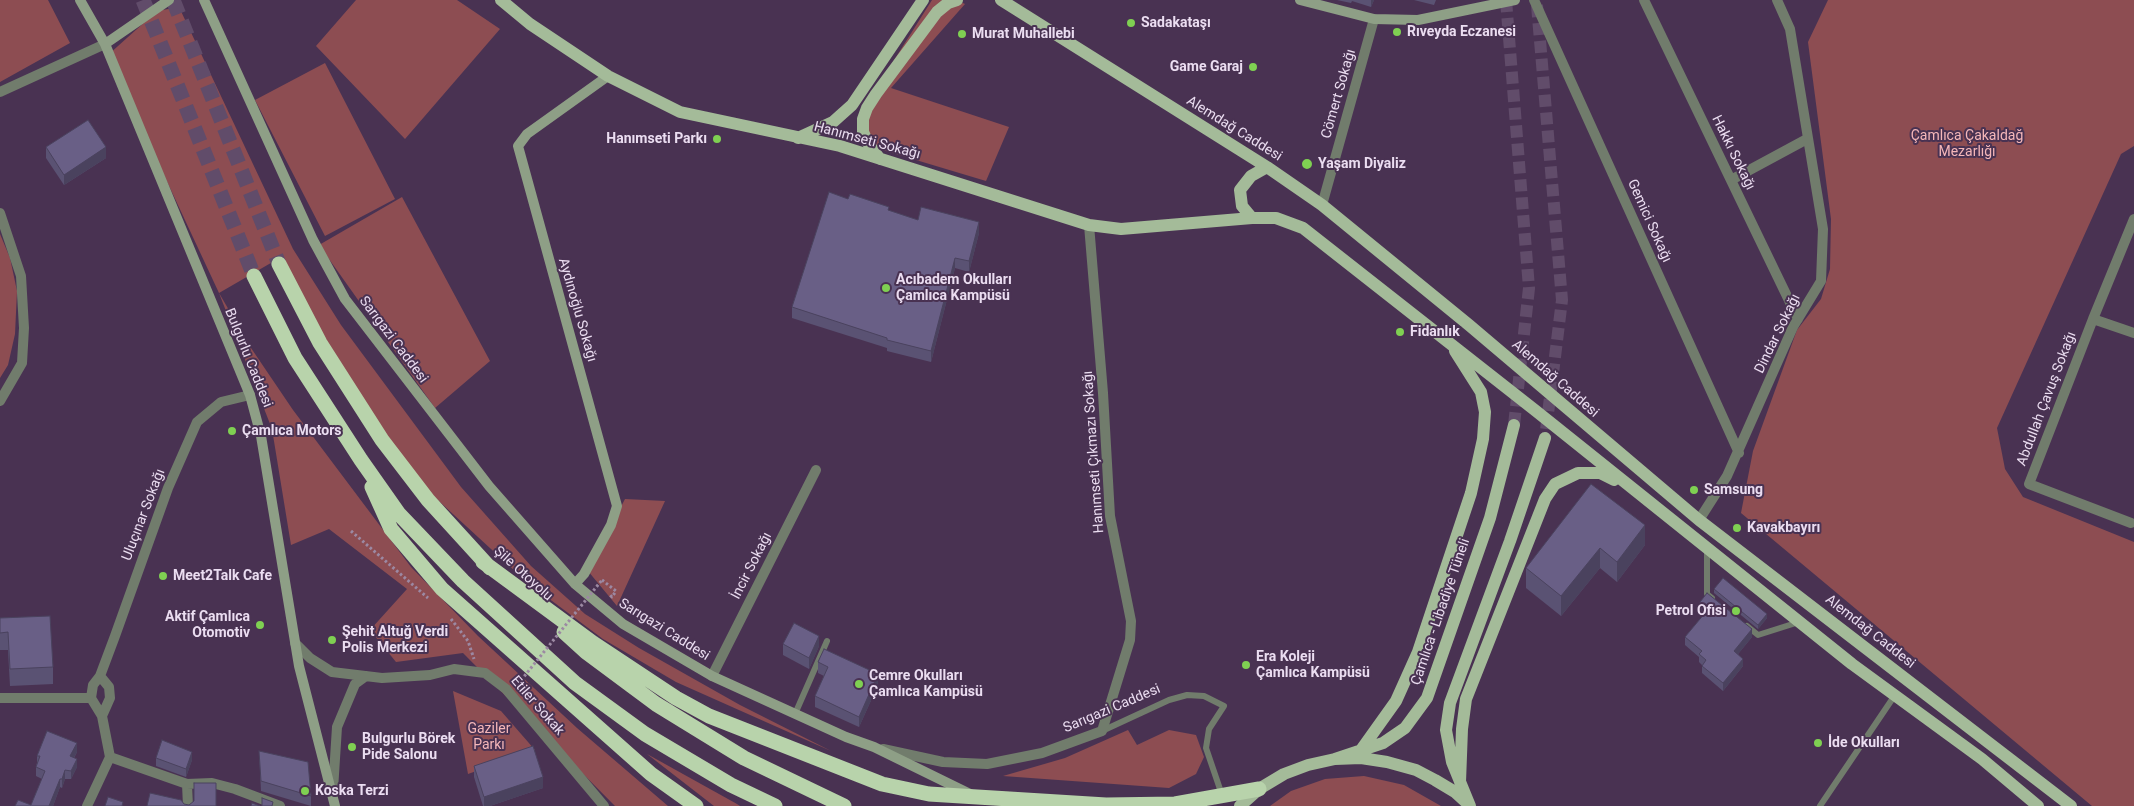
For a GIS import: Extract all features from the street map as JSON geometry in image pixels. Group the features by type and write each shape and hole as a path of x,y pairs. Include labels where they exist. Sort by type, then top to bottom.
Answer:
{"highway":[{"name":"Şile Otoyolu","path":"279,264 320,343 382,440 428,500 483,562 586,652 656,704 744,758 844,806"},
{"path":"254,276 294,358 361,460 399,514 463,581 575,684 645,734 731,785 776,806"},
{"path":"361,460 391,529 442,589 651,774 696,806"},
{"path":"483,562 592,643 676,698 709,716 882,784 929,794 1106,805 1165,804 1259,789"}],"main road":[{"name":"Bulgurlu Caddesi","path":"80,0 105,44 250,395 261,436 299,666 333,790 335,806"},
{"path":"105,44 169,0"},
{"name":"Sarıgazi Caddesi","path":"204,0 314,240 345,300 489,486 575,584 623,624 712,676 846,737 874,747"},
{"name":"Hanımseti Sokağı","path":"501,0 530,24 608,76 680,112 840,146 1089,225 1121,229 1252,218"},
{"path":"798,138 833,122 852,105 923,0"},
{"path":"880,159 868,143 863,132 867,108 937,12 948,3 957,0"},
{"name":"Alemdağ Caddesi","path":"1001,0 1267,167 1322,205 1469,325 1699,520 2071,806"},
{"path":"1300,0 1374,19 1418,20 1515,0"},
{"name":"Aydınoğlu Sokağı","path":"575,584 584,574 611,525 617,506 518,146 527,134 608,76"},
{"path":"1267,167 1251,176 1240,190 1242,206 1252,218 1276,218 1303,228 1450,342 1707,549 1800,622 1982,759 2038,806"},
{"path":"1361,750 1396,701 1418,652 1471,494 1483,439 1486,412 1481,392 1450,342"},
{"name":"Çamlıca - Libadiye Tüneli","path":"1335,760 1383,743 1405,728 1427,698 1490,518 1514,424"},
{"path":"1469,805 1452,762 1446,730 1450,703 1510,541 1545,438"},
{"path":"1460,782 1462,729 1466,699 1546,499 1555,484 1578,473 1600,473 1638,493"},
{"path":"874,747 977,798"},
{"path":"1240,806 1259,789 1284,774 1308,765 1361,758 1378,760 1416,770 1455,792 1469,805"}],"street":[{"name":"Gemici Sokağı","path":"1534,0 1739,453"},
{"name":"Hakkı Sokağı","path":"1644,0 1798,319"},
{"name":"Dindar Sokağı","path":"1699,520 1728,476 1798,319 1821,281 1823,229 1790,29 1777,0"},
{"name":"Cömert Sokağı","path":"1322,205 1374,19"},
{"path":"0,92 105,44"},
{"path":"1731,180 1807,139"},
{"path":"0,213 21,276 24,328 22,363 0,401"},
{"path":"2134,219 2093,318 2134,333"},
{"name":"Hanımseti Çıkmazı Sokağı","path":"1089,225 1103,393 1110,516 1131,621 1130,640 1102,731"},
{"name":"Abdullah Çavuş Sokağı","path":"2093,318 2030,484 2133,521"},
{"name":"Uluçınar Sokağı","path":"90,698 94,685 100,676 168,488 197,422 222,402 250,395"},
{"name":"İncir Sokağı","path":"712,676 816,470"},
{"name":"Etiler Sokak","path":"295,643 310,658 332,672 382,678 430,675 454,669 485,673 506,688 604,806"},
{"path":"100,676 109,687 110,698 102,716"},
{"path":"333,790 337,727 356,684 366,676"},
{"path":"0,698 90,698 102,716 110,757 87,806"},
{"name":"Sarıgazi Caddesi","path":"874,747 943,762 987,764 1042,753 1102,731"},
{"path":"110,757 187,784 212,783 235,789 280,806"},
{"path":"187,784 188,806"}],"lane":[{"path":"1707,549 1707,594 1722,605"},
{"path":"1743,623 1758,635 1800,622"},
{"path":"795,714 827,641"},
{"name":"Sarıgazi Caddesi","path":"1102,731 1186,694 1204,696 1224,706 1209,729 1206,748 1222,796"},
{"path":"1820,806 1895,694"}],"path":[{"path":"352,531 428,599"},
{"name":"Sarıgazi Caddesi","path":"518,684 602,580 616,591 612,597"},
{"path":"449,618 468,642 474,660"}],"green space":[{"path":"0,0 48,0 70,43 0,82"},
{"path":"356,0 457,0 500,29 405,139 316,46"},
{"path":"932,0 956,0 965,4 891,88 1009,127 986,181 866,145 862,111"},
{"name":"Çamlıca Çakaldağ Mezarlığı","path":"1828,0 2134,0 2134,146 2121,154 1997,428 2005,469 2023,497 2134,542 2134,806 2092,806 1741,513 1753,451 1797,330 1821,299 1830,269 1831,219 1808,42"},
{"path":"179,7 293,249 341,325 461,487 531,566 585,614 639,648 740,705 831,751 676,682 603,639 528,583 429,492 371,424 276,260 219,293 108,55 157,11"},
{"path":"325,63 395,199 325,236 255,100"},
{"path":"402,197 490,361 435,408 319,245"},
{"path":"0,234 10,258 17,291 15,334 8,365 0,378"},
{"path":"219,293 251,348 293,410 411,567 478,636 577,728 668,806 615,806 463,653 396,662 370,630 407,589 329,529 291,545 272,429"},
{"path":"625,499 665,501 617,606 588,571"},
{"name":"Gaziler Parkı","path":"453,691 501,711 535,750 468,774"},
{"path":"1128,730 1137,745 1169,730 1196,735 1204,757 1196,774 1169,788 1003,776 1065,758"},
{"path":"647,754 737,804 740,806 714,806"},
{"path":"1364,776 1404,785 1441,806 1270,806 1291,791 1325,779"}],"building":[{"path":"88,120 106,147 64,175 46,147"},
{"path":"829,192 848,199 850,194 889,207 888,210 918,220 921,207 979,222 969,261 955,258 931,351 887,340 887,338 792,307"},
{"path":"1591,484 1645,525 1617,562 1600,548 1561,596 1526,568"},
{"path":"1723,578 1767,614 1758,625 1714,589"},
{"path":"1707,593 1752,629 1734,651 1743,659 1723,683 1702,666 1706,660 1699,654 1702,651 1685,637 1705,613 1697,606"},
{"path":"50,616 53,667 10,669 8,632 0,633 0,618"},
{"path":"794,623 819,636 809,658 783,644"},
{"path":"824,649 878,674 859,717 815,696 828,667 818,662"},
{"path":"47,731 77,743 70,756 77,759 71,771 65,770 49,806 15,806 18,800 31,805 45,771 36,767 40,756 37,756"},
{"path":"162,740 192,752 186,769 156,758"},
{"path":"533,746 543,777 484,797 474,766"},
{"path":"259,751 308,762 311,796 261,781"},
{"path":"194,783 216,783 216,806 147,806 150,793 181,800 184,804 189,805 194,801"},
{"path":"108,797 123,802 122,806 105,806"},
{"path":"262,798 273,802 272,806 262,806"}],"tunnel":[{"path":"143,0 254,276"},
{"path":"173,0 279,264"},
{"path":"1506,0 1529,288 1514,425"},
{"path":"1537,5 1562,300 1545,438"}],"place":[{"name":"Sadakataşı","path":"1131,23"},
{"name":"Rıveyda Eczanesi","path":"1397,32"},
{"name":"Murat Muhallebi","path":"962,34"},
{"name":"Game Garaj","path":"1253,67"},
{"name":"Hanımseti Parkı","path":"717,139"},
{"name":"Yaşam Diyaliz","path":"1307,164"},
{"name":"Acıbadem Okulları Çamlıca Kampüsü","path":"886,288"},
{"name":"Fidanlık","path":"1400,332"},
{"name":"Çamlıca Motors","path":"232,431"},
{"name":"Samsung","path":"1694,490"},
{"name":"Kavakbayırı","path":"1737,528"},
{"name":"Meet2Talk Cafe","path":"163,576"},
{"name":"Petrol Ofisi","path":"1736,611"},
{"name":"Aktif Çamlıca Otomotiv","path":"260,625"},
{"name":"Şehit Altuğ Verdi Polis Merkezi","path":"332,640"},
{"name":"Era Koleji Çamlıca Kampüsü","path":"1246,665"},
{"name":"Cemre Okulları Çamlıca Kampüsü","path":"859,684"},
{"name":"İde Okulları","path":"1818,743"},
{"name":"Bulgurlu Börek Pide Salonu","path":"352,747"},
{"name":"Koska Terzi","path":"305,791"}]}
